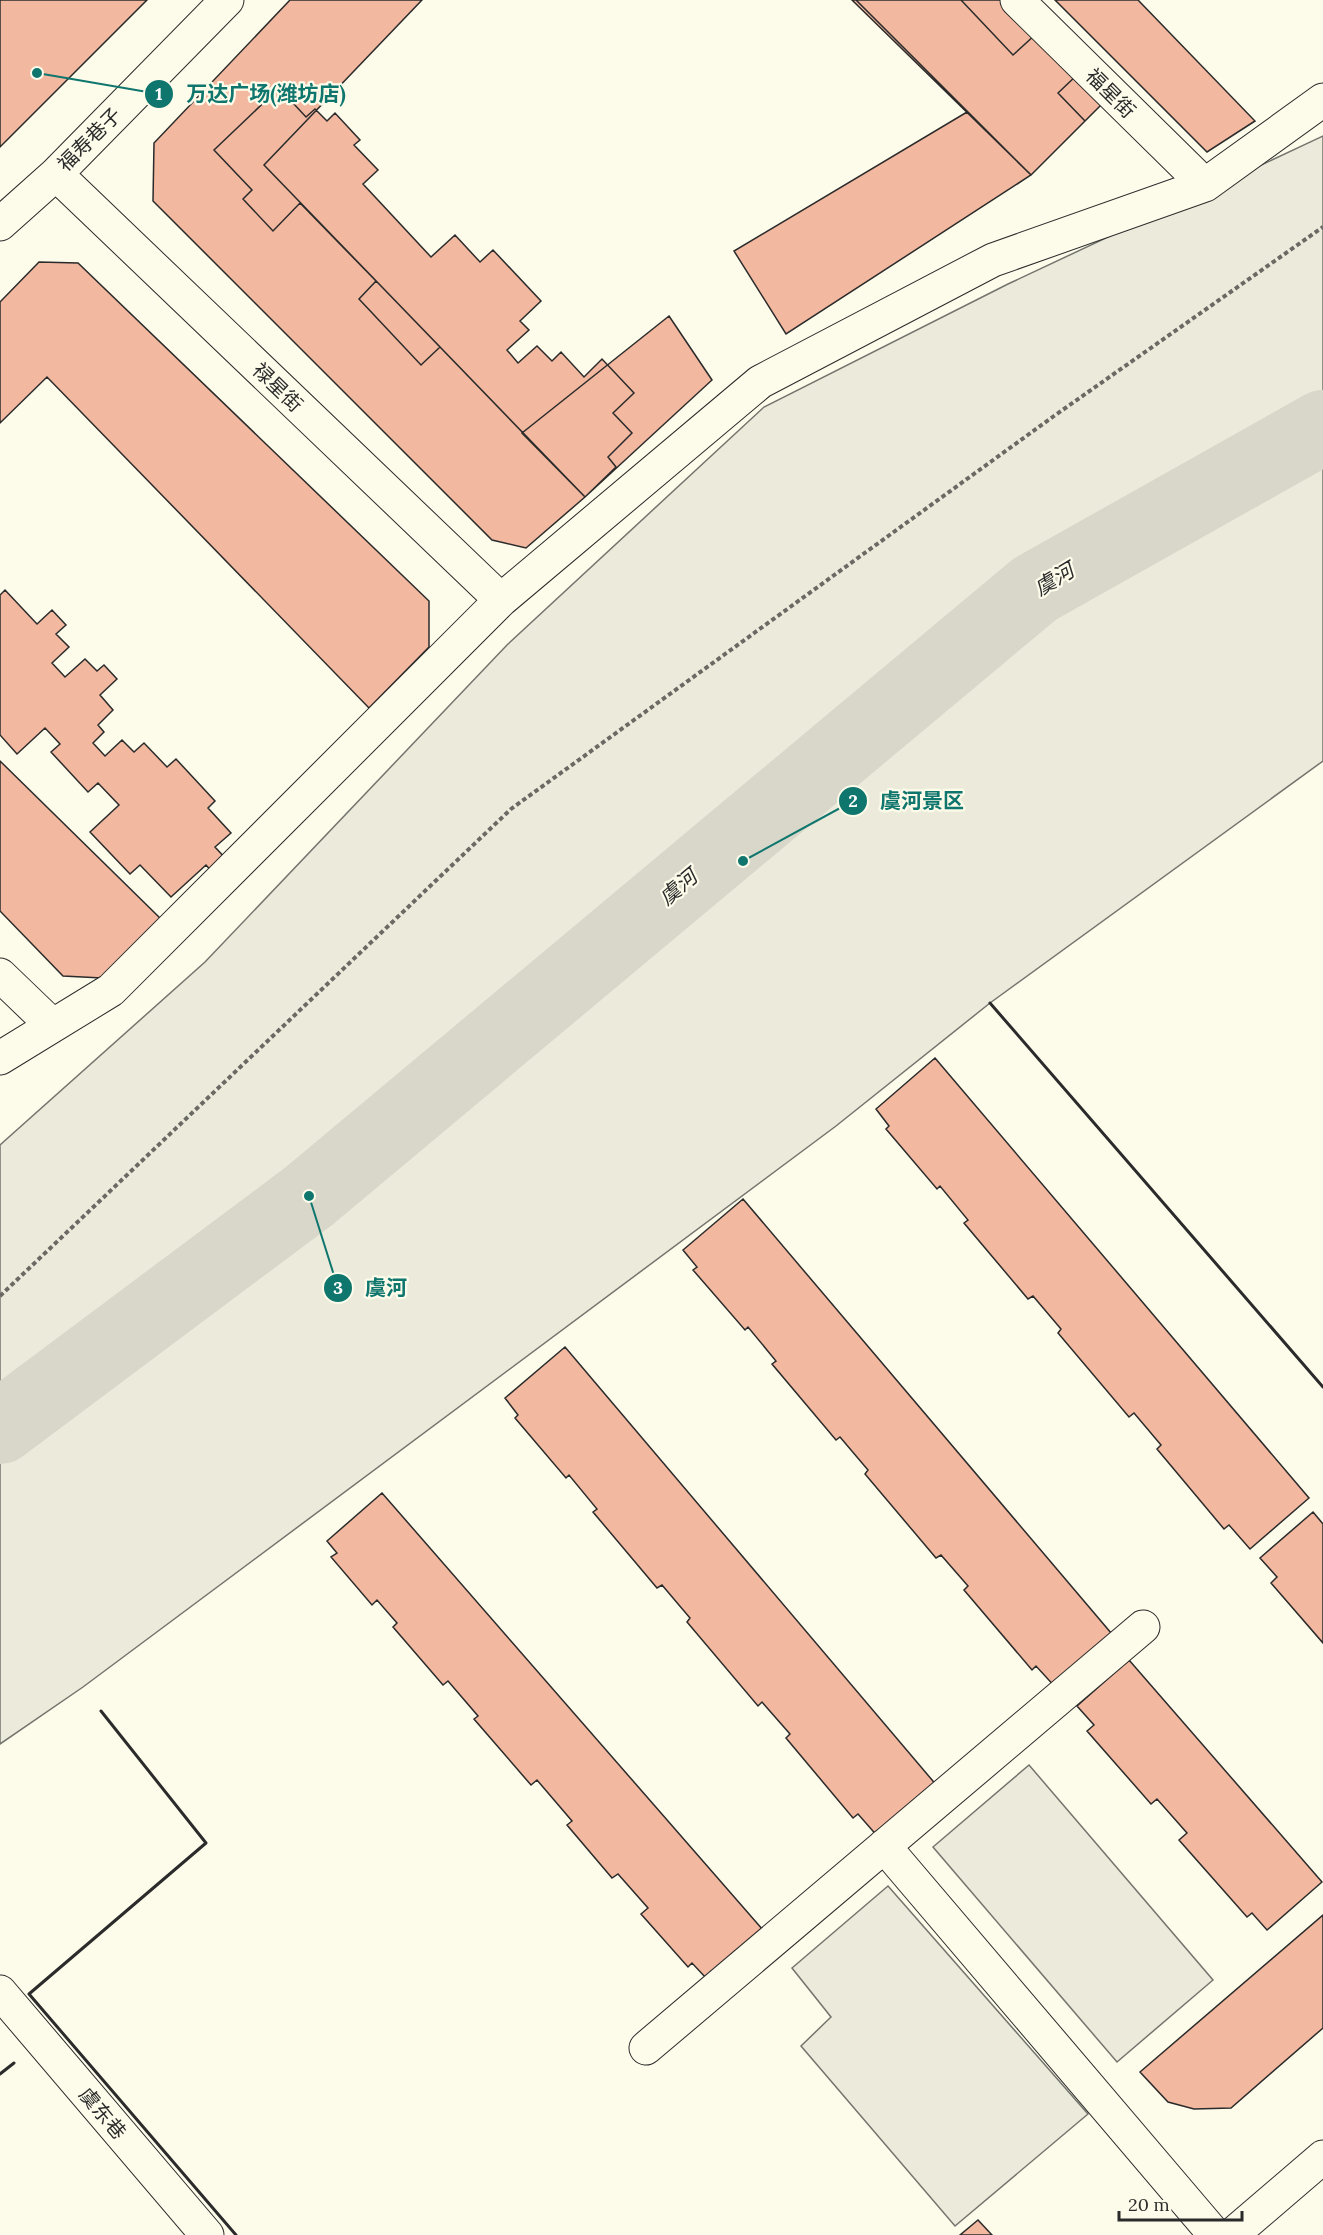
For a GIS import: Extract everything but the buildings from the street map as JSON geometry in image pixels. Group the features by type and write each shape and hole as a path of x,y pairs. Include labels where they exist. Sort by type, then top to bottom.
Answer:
{"street":[{"name":"福寿巷子","path":"0,224 56,174 226,0"},
{"name":"福星街","path":"1017,0 1205,185"},
{"path":"0,1058 52,1024 111,990 501,600 760,382 993,261 1205,185 1323,100"},
{"name":"禄星街","path":"56,174 501,600"},
{"path":"0,975 52,1024"},
{"path":"646,2048 1143,1627"},
{"path":"884,1846 1215,2235"},
{"name":"虞东巷","path":"0,1992 207,2235"},
{"path":"1232,2235 1323,2157"}],"path":[{"path":"0,1296 511,809 1054,416 1323,227"}],"shaded area":[{"path":"1323,136 1323,761 990,1003 836,1126 83,1687 0,1744 0,1145 205,962 507,645 764,407 1008,284"},
{"path":"1029,1765 1213,1980 1117,2062 933,1847"},
{"path":"888,1886 1088,2114 955,2226 801,2046 831,2017 792,1968"}],"waterway":[{"name":"虞河","path":"0,1427 309,1196 1035,589 1323,427"}],"wall":[{"path":"990,1003 1323,1387"},
{"path":"101,1711 206,1843 29,1994 236,2235"},
{"path":"0,2074 14,2063"}],"place":[{"name":"万达广场(潍坊店)","path":"37,73"},
{"name":"虞河景区","path":"743,861"},
{"name":"虞河","path":"309,1196"}]}
